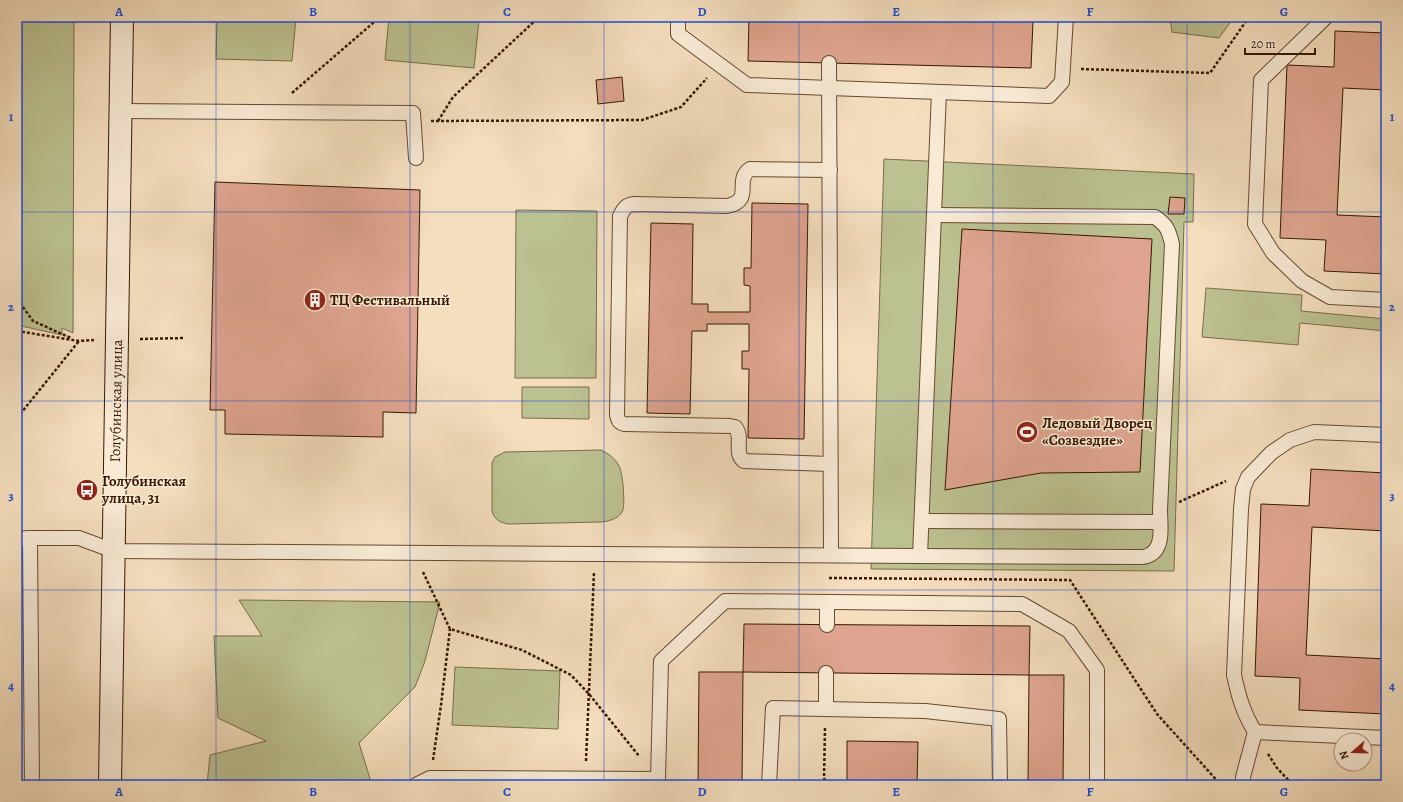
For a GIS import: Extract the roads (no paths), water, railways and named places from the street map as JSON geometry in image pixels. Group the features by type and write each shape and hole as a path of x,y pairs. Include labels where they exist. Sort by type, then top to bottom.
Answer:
{"street":[{"name":"Голубинская улица","path":"110,785 122,17"}],"lane":[{"path":"678,17 678,34 747,85 1049,96 1062,82 1066,17"},
{"path":"1326,17 1261,80 1255,224 1273,253 1302,281 1330,297 1386,300"},
{"path":"830,63 831,555"},
{"path":"920,556 939,92"},
{"path":"120,111 413,113 416,158"},
{"path":"830,170 750,169 745,172 743,179 743,194 740,200 736,204 727,206 634,204 628,205 624,208 620,216 617,415 618,420 625,424 735,427 739,433 738,452 740,458 744,461 830,464"},
{"path":"32,785 24,539 79,538 114,551 1147,556 1157,550 1160,542 1172,244 1170,232 1163,222 1155,217 934,215"},
{"path":"1243,785 1243,777 1255,732 1245,716 1234,675 1243,489 1248,476 1271,453 1290,440 1314,432 1386,435"},
{"path":"922,521 1160,516"},
{"path":"416,785 430,778 586,779 658,782 661,661 725,601 1022,604 1069,631 1097,670 1097,785"},
{"path":"827,602 827,625"},
{"path":"826,673 826,709"},
{"path":"768,785 773,708 925,711 999,719 1000,785"},
{"path":"1255,732 1386,738"}],"place":[{"name":"ТЦ Фестивальный","path":"315,300"},
{"name":"Ледовый Дворец «Созвездие»","path":"1027,432"},
{"name":"Голубинская улица, 31","path":"87,490"}]}
